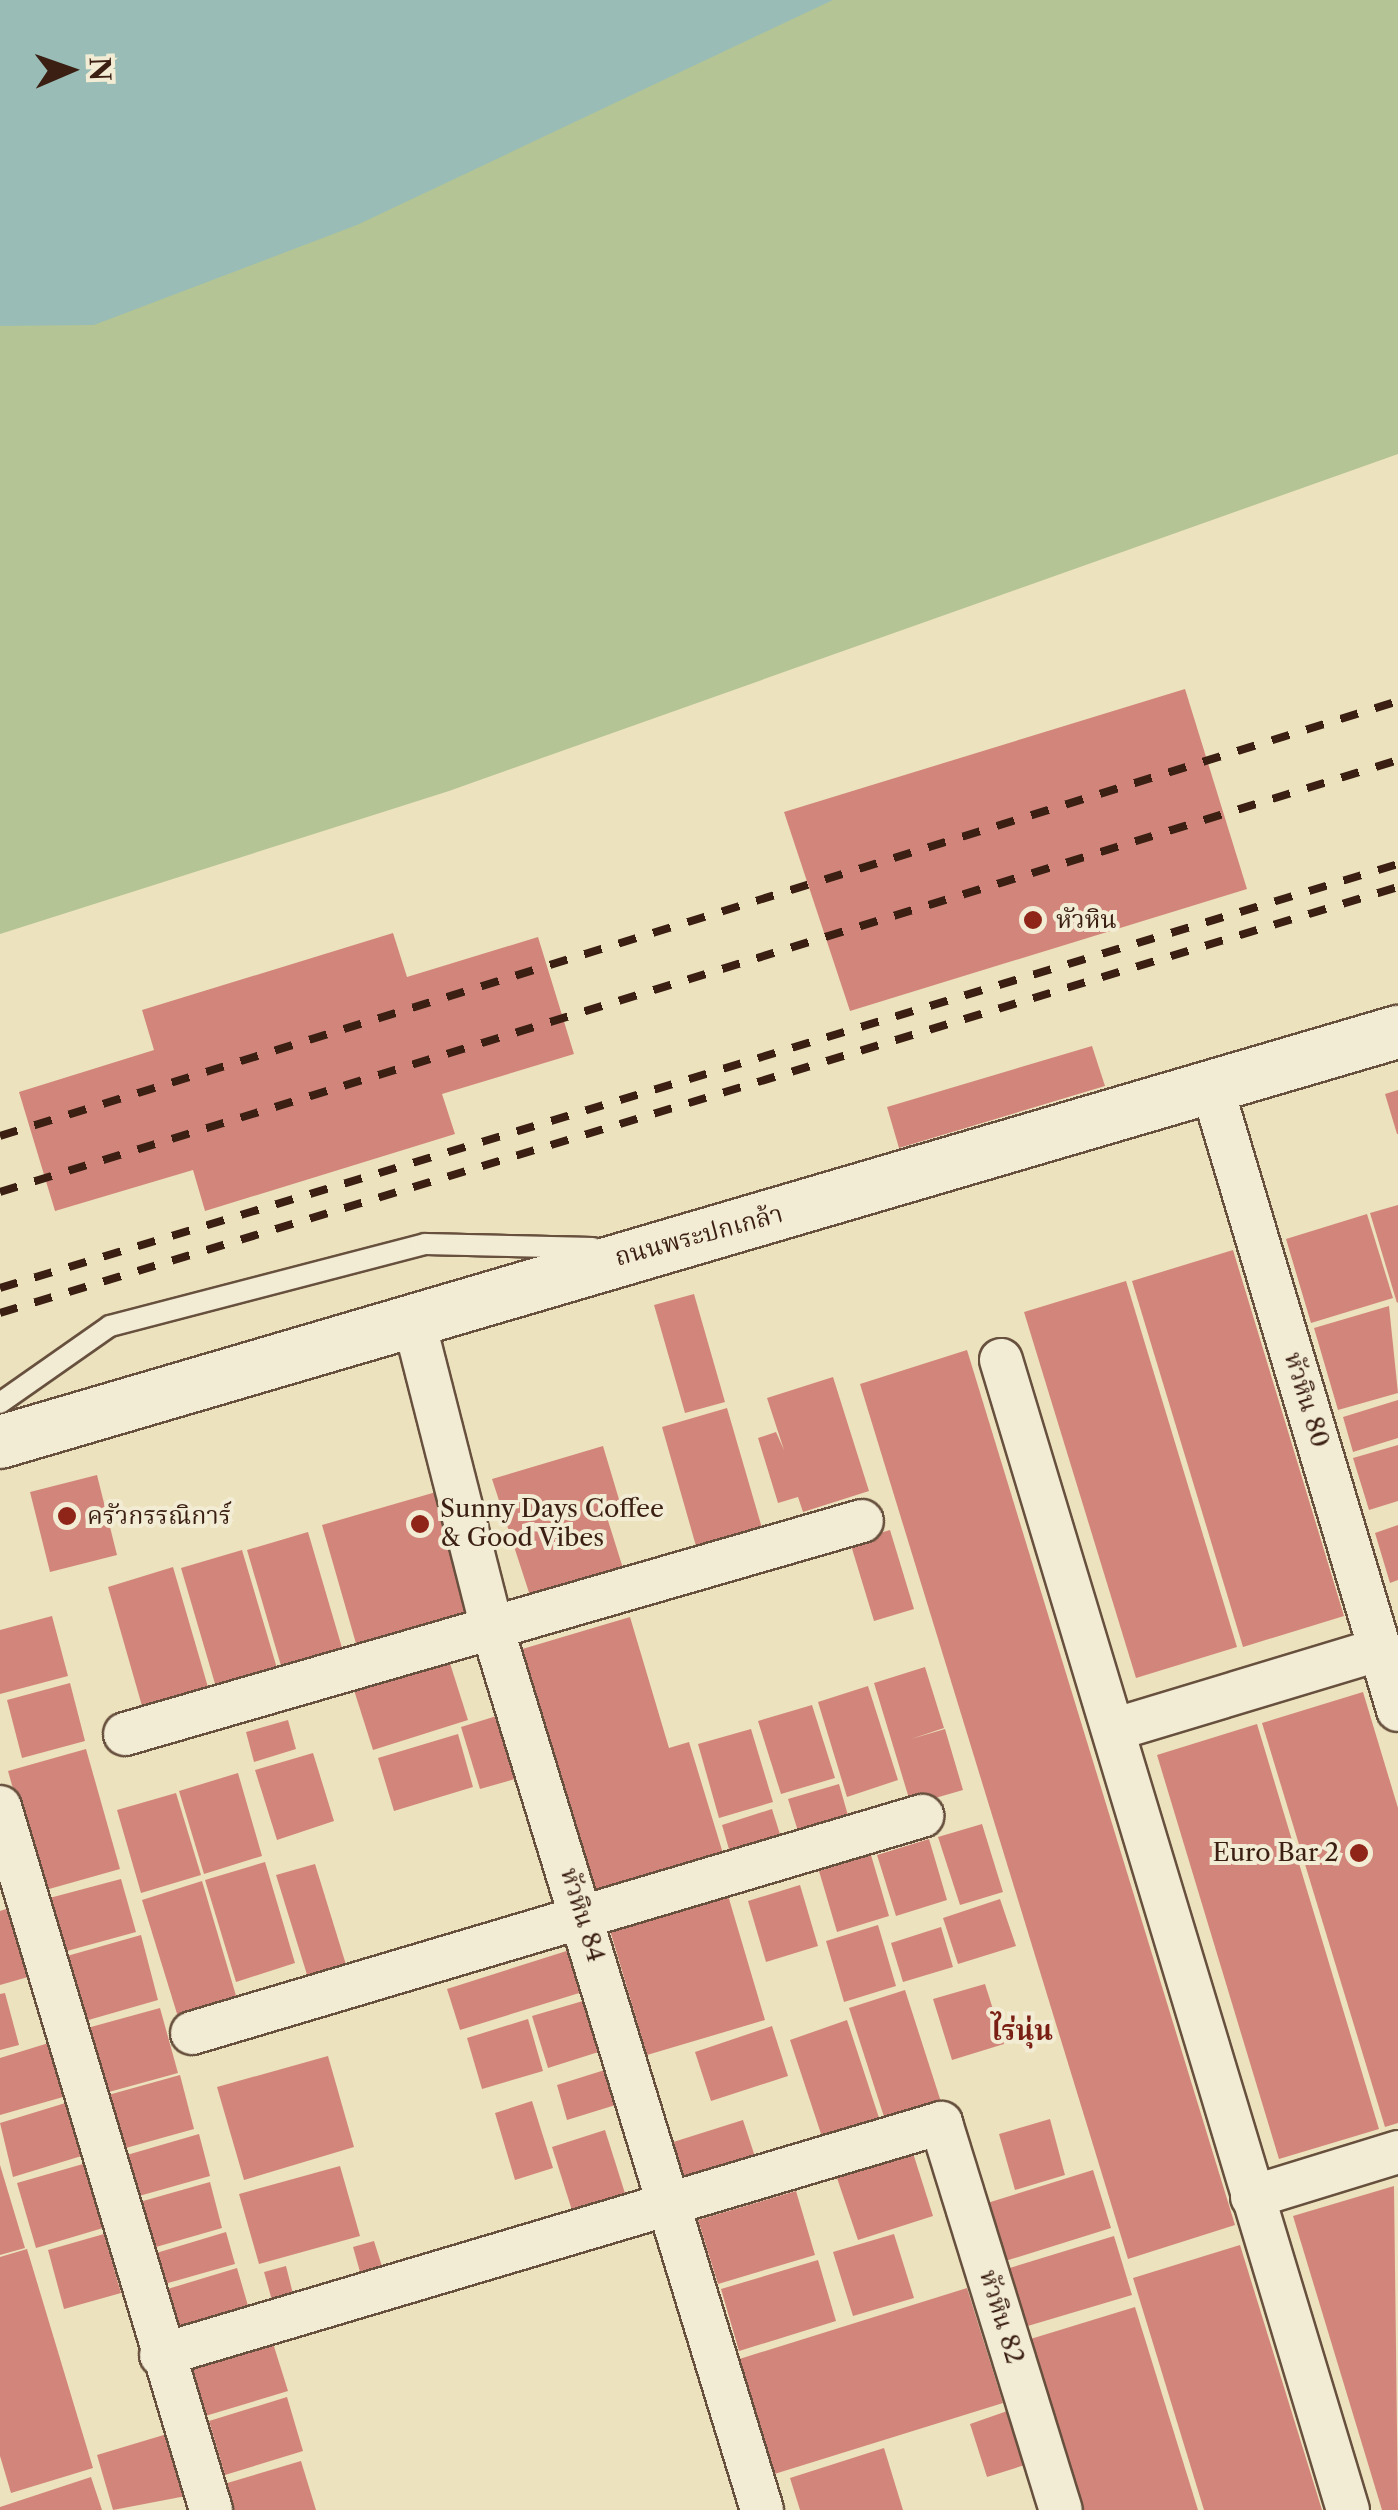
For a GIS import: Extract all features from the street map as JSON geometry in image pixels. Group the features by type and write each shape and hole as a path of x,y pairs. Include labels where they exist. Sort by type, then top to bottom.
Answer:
{"street":[{"name":"ถนนพระปกเกล้า","path":"0,1442 646,1249 1213,1091 1398,1032"},
{"name":"หัวหิน 80","path":"1213,1091 1398,1710"},
{"name":"หัวหิน 84","path":"413,1318 493,1631 762,2510"},
{"path":"1001,1360 1116,1729 1348,2510"},
{"path":"124,1734 493,1631 862,1521"},
{"path":"1116,1729 1381,1649"},
{"path":"0,1807 160,2355 210,2510"},
{"path":"192,2032 922,1816"},
{"name":"หัวหิน 82","path":"670,2208 942,2123 1061,2510"},
{"path":"1252,2197 1398,2152"},
{"path":"160,2355 670,2208"}],"lane":[{"path":"0,1403 110,1326 425,1244 646,1249"}],"green space":[{"path":"0,0 1398,0 1398,454 449,791 0,934"}],"water":[{"path":"0,0 833,0 357,225 94,325 0,326"}],"building":[{"path":"1185,689 1247,889 850,1011 784,812"},
{"path":"393,933 407,977 538,937 574,1054 442,1094 455,1134 205,1211 193,1170 55,1211 19,1092 154,1050 142,1010"},
{"path":"1092,1046 1105,1086 899,1148 887,1107"},
{"path":"1398,1090 1398,1134 1397,1134 1385,1094"},
{"path":"1398,1205 1398,1302 1397,1303 1370,1213"},
{"path":"1367,1214 1393,1298 1311,1323 1286,1239"},
{"path":"1233,1250 1344,1616 1243,1647 1132,1281"},
{"path":"1126,1281 1237,1647 1136,1678 1024,1312"},
{"path":"694,1294 725,1402 685,1413 654,1305"},
{"path":"1389,1306 1398,1393 1338,1410 1314,1328"},
{"path":"967,1350 1235,2225 1128,2259 860,1384"},
{"path":"833,1377 869,1491 803,1512 798,1497 778,1503 758,1438 776,1432 784,1450 767,1398"},
{"path":"1398,1400 1398,1438 1353,1452 1343,1417"},
{"path":"727,1408 764,1535 698,1553 662,1427"},
{"path":"1398,1445 1398,1501 1369,1510 1353,1458"},
{"path":"603,1446 621,1506 605,1511 627,1581 535,1611 492,1479"},
{"path":"97,1475 117,1555 50,1572 30,1492"},
{"path":"436,1492 472,1622 359,1654 322,1525"},
{"path":"1398,1525 1398,1580 1390,1583 1375,1533"},
{"path":"890,1530 914,1609 874,1621 850,1542"},
{"path":"308,1532 345,1658 284,1676 247,1550"},
{"path":"242,1550 279,1675 218,1694 181,1568"},
{"path":"173,1567 210,1694 144,1713 108,1587"},
{"path":"52,1616 68,1676 0,1694 0,1630"},
{"path":"630,1617 669,1748 689,1742 725,1860 593,1899 519,1650"},
{"path":"448,1657 468,1720 373,1750 353,1687"},
{"path":"925,1667 944,1728 911,1739 945,1729 963,1790 911,1805 874,1683"},
{"path":"70,1683 85,1741 22,1758 7,1700"},
{"path":"868,1686 898,1780 847,1797 818,1702"},
{"path":"1363,1692 1398,1808 1398,2123 1385,2127 1262,1723"},
{"path":"812,1705 835,1778 781,1794 758,1721"},
{"path":"503,1714 522,1777 480,1789 461,1727"},
{"path":"288,1720 296,1749 254,1762 246,1732"},
{"path":"1257,1724 1379,2129 1279,2159 1157,1755"},
{"path":"751,1729 773,1802 719,1818 698,1744"},
{"path":"458,1734 473,1787 394,1811 378,1758"},
{"path":"86,1749 120,1869 42,1891 8,1771"},
{"path":"313,1753 334,1821 277,1840 255,1770"},
{"path":"238,1773 262,1856 204,1874 179,1791"},
{"path":"839,1784 851,1826 801,1841 788,1799"},
{"path":"176,1793 201,1875 141,1893 117,1810"},
{"path":"772,1809 784,1847 733,1863 722,1825"},
{"path":"982,1824 1003,1892 960,1905 938,1837"},
{"path":"929,1839 947,1900 896,1916 877,1855"},
{"path":"871,1855 889,1916 837,1932 819,1871"},
{"path":"265,1862 295,1963 236,1982 205,1880"},
{"path":"315,1864 347,1968 309,1981 276,1875"},
{"path":"121,1879 136,1932 56,1954 42,1900"},
{"path":"202,1881 237,1999 178,2017 142,1900"},
{"path":"800,1885 818,1946 766,1962 748,1901"},
{"path":"727,1892 765,2020 647,2055 609,1927"},
{"path":"1000,1899 1016,1946 958,1964 943,1918"},
{"path":"15,1906 35,1975 0,1985 0,1911"},
{"path":"878,1925 896,1986 844,2002 826,1941"},
{"path":"941,1927 953,1967 903,1982 891,1943"},
{"path":"141,1935 158,2000 78,2023 60,1958"},
{"path":"576,1948 589,1990 460,2030 447,1989"},
{"path":"985,1984 1004,2044 952,2060 933,1999"},
{"path":"905,1990 942,2105 886,2123 849,2008"},
{"path":"5,1993 19,2045 0,2050 0,1994"},
{"path":"593,1998 608,2049 548,2068 532,2016"},
{"path":"160,2008 178,2073 98,2095 80,2030"},
{"path":"528,2019 543,2071 482,2089 467,2038"},
{"path":"847,2020 883,2130 826,2149 790,2040"},
{"path":"772,2026 788,2076 711,2101 695,2052"},
{"path":"55,2041 70,2095 0,2115 0,2058"},
{"path":"328,2056 354,2147 244,2180 217,2087"},
{"path":"611,2068 622,2103 567,2120 557,2085"},
{"path":"180,2075 194,2129 115,2151 101,2097"},
{"path":"72,2101 88,2154 13,2177 0,2123"},
{"path":"532,2101 553,2168 515,2180 495,2113"},
{"path":"1050,2119 1065,2175 1015,2190 999,2134"},
{"path":"743,2120 759,2169 682,2193 667,2144"},
{"path":"605,2130 629,2206 576,2223 552,2147"},
{"path":"199,2134 210,2176 132,2198 120,2157"},
{"path":"913,2153 933,2216 858,2240 837,2178"},
{"path":"83,2164 103,2228 36,2248 17,2183"},
{"path":"0,2165 25,2248 0,2255"},
{"path":"340,2166 360,2236 259,2264 239,2194"},
{"path":"1093,2170 1111,2228 1002,2262 984,2204"},
{"path":"210,2182 222,2228 149,2249 136,2203"},
{"path":"1394,2186 1398,2510 1382,2510 1293,2216"},
{"path":"796,2191 815,2255 718,2284 698,2220"},
{"path":"226,2232 235,2264 161,2285 153,2254"},
{"path":"104,2234 121,2293 64,2309 48,2250"},
{"path":"894,2234 914,2298 853,2316 833,2252"},
{"path":"1114,2236 1132,2295 1021,2328 1003,2270"},
{"path":"374,2241 384,2273 362,2279 353,2247"},
{"path":"1240,2245 1322,2510 1204,2510 1133,2278"},
{"path":"27,2249 93,2468 11,2493 0,2456 0,2257"},
{"path":"818,2260 836,2321 739,2351 721,2289"},
{"path":"286,2266 294,2298 273,2304 264,2272"},
{"path":"237,2268 251,2316 175,2340 161,2291"},
{"path":"967,2288 1003,2403 768,2476 733,2361"},
{"path":"1135,2307 1198,2510 1076,2510 1024,2341"},
{"path":"272,2340 288,2391 202,2417 187,2367"},
{"path":"287,2397 303,2451 225,2475 209,2421"},
{"path":"1013,2409 1031,2463 987,2477 970,2424"},
{"path":"167,2434 186,2496 113,2510 97,2455"},
{"path":"884,2448 903,2510 800,2510 790,2478"},
{"path":"301,2461 316,2510 232,2510 224,2484"},
{"path":"91,2477 102,2510 0,2510 0,2507"}],"railway":[{"path":"0,1136 1398,701"},
{"path":"0,1192 1398,760"},
{"path":"0,1288 1398,864"},
{"path":"0,1313 1398,887"}],"place":[{"name":"หัวหิน","path":"1033,920"},
{"name":"ครัวกรรณิการ์","path":"67,1516"},
{"name":"Sunny Days Coffee & Good Vibes","path":"420,1524"},
{"name":"Euro Bar 2","path":"1359,1853"}],"district":[{"name":"ไร่นุ่น","path":"1022,2030"}]}
